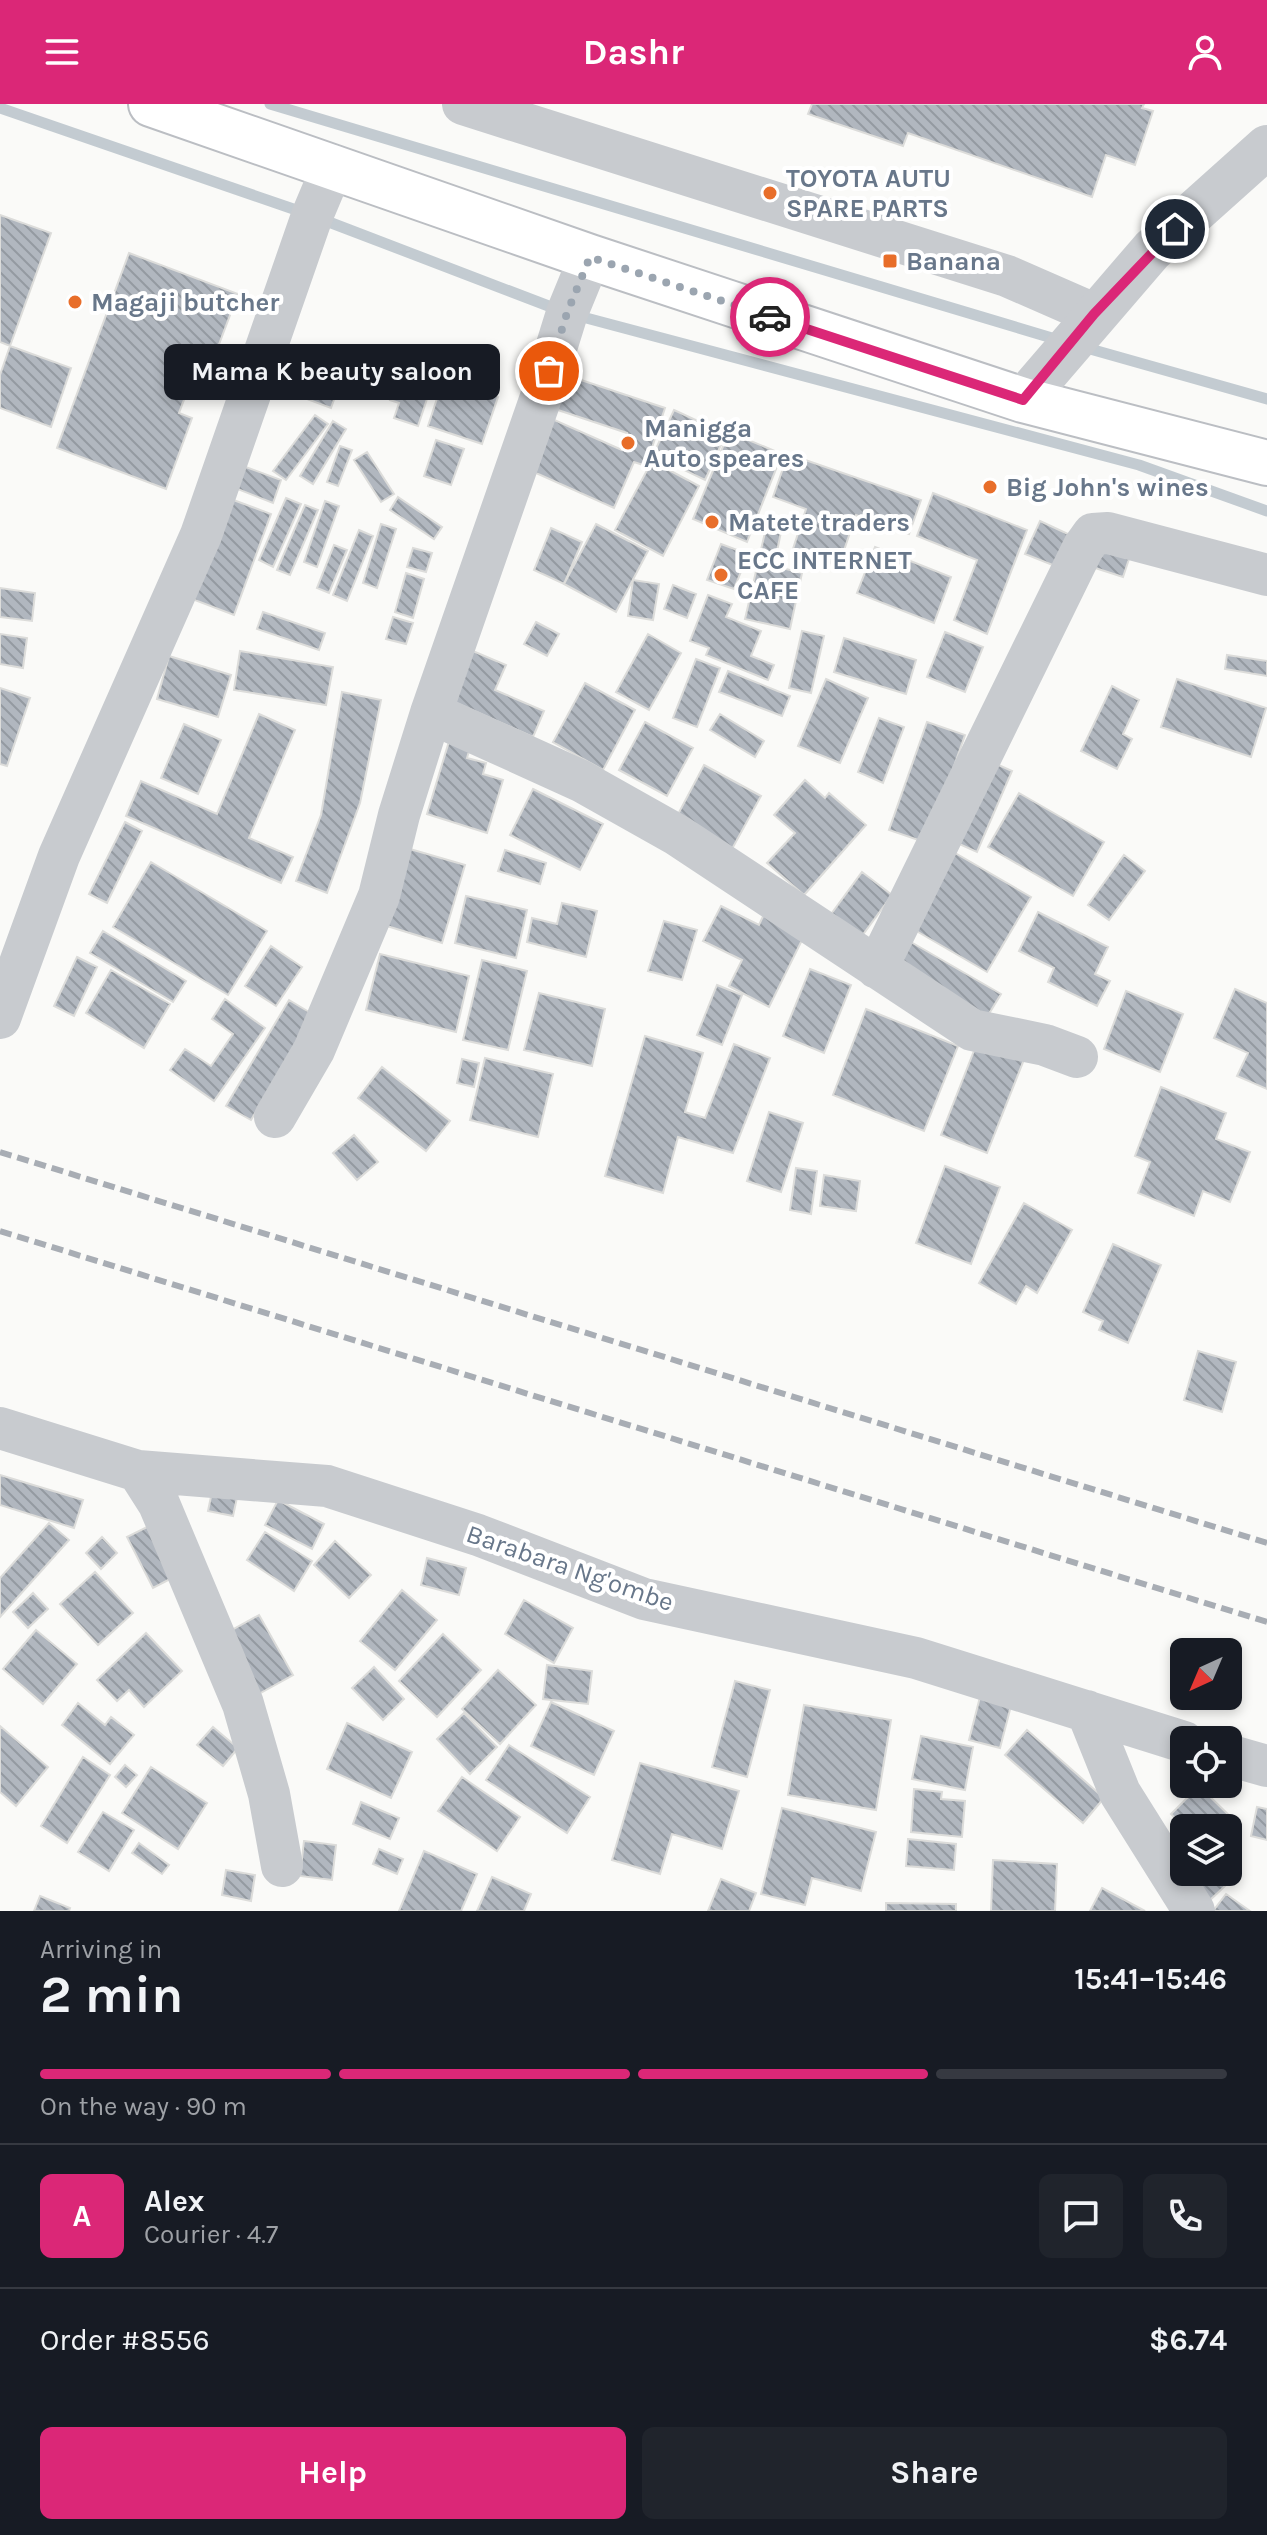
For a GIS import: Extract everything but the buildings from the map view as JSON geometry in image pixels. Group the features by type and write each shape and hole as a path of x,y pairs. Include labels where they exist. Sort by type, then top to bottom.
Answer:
{"main road":[{"path":"151,104 590,257 1023,400 1267,463"}],"street":[{"path":"463,104 1007,276 1094,314"},
{"path":"1023,400 1152,250 1267,147"},
{"path":"0,1018 59,856 201,535 312,216 333,166"},
{"path":"275,1117 314,1050 351,970 379,896 399,815 431,713 540,400 567,313 590,257"},
{"path":"877,968 1076,562 1093,534 1108,533 1267,575"},
{"path":"431,713 581,781 677,835 972,1030 1045,1045 1077,1057"},
{"name":"Barabara Ng'ombe","path":"0,1428 138,1471 327,1486 478,1535 644,1599 916,1658 1170,1738"},
{"path":"138,1471 159,1504 243,1704 269,1794 282,1866"},
{"path":"1087,1711 1120,1793 1194,1911"},
{"path":"1242,1759 1267,1766"}],"waterway":[{"path":"270,104 1062,341"},
{"path":"0,108 305,213"},
{"path":"321,219 559,310"},
{"path":"575,315 1139,465 1267,511"},
{"path":"1083,347 1267,399"}],"railway":[{"path":"0,1152 1267,1543"},
{"path":"0,1231 1267,1622"}],"way so far":[{"path":"549,371 567,313 590,257 770,317"}],"place":[{"name":"TOYOTA AUTU SPARE PARTS","path":"770,193"},
{"name":"Banana","path":"890,261"},
{"name":"Magaji butcher","path":"75,302"},
{"name":"Mama K beauty saloon","path":"549,371"},
{"name":"Manigga Auto speares","path":"628,443"},
{"name":"Big John's wines","path":"990,487"},
{"name":"Matete traders","path":"712,522"},
{"name":"ECC INTERNET CAFE","path":"721,575"}],"route":[{"path":"770,317 1023,400 1094,314 1175,229"}]}
